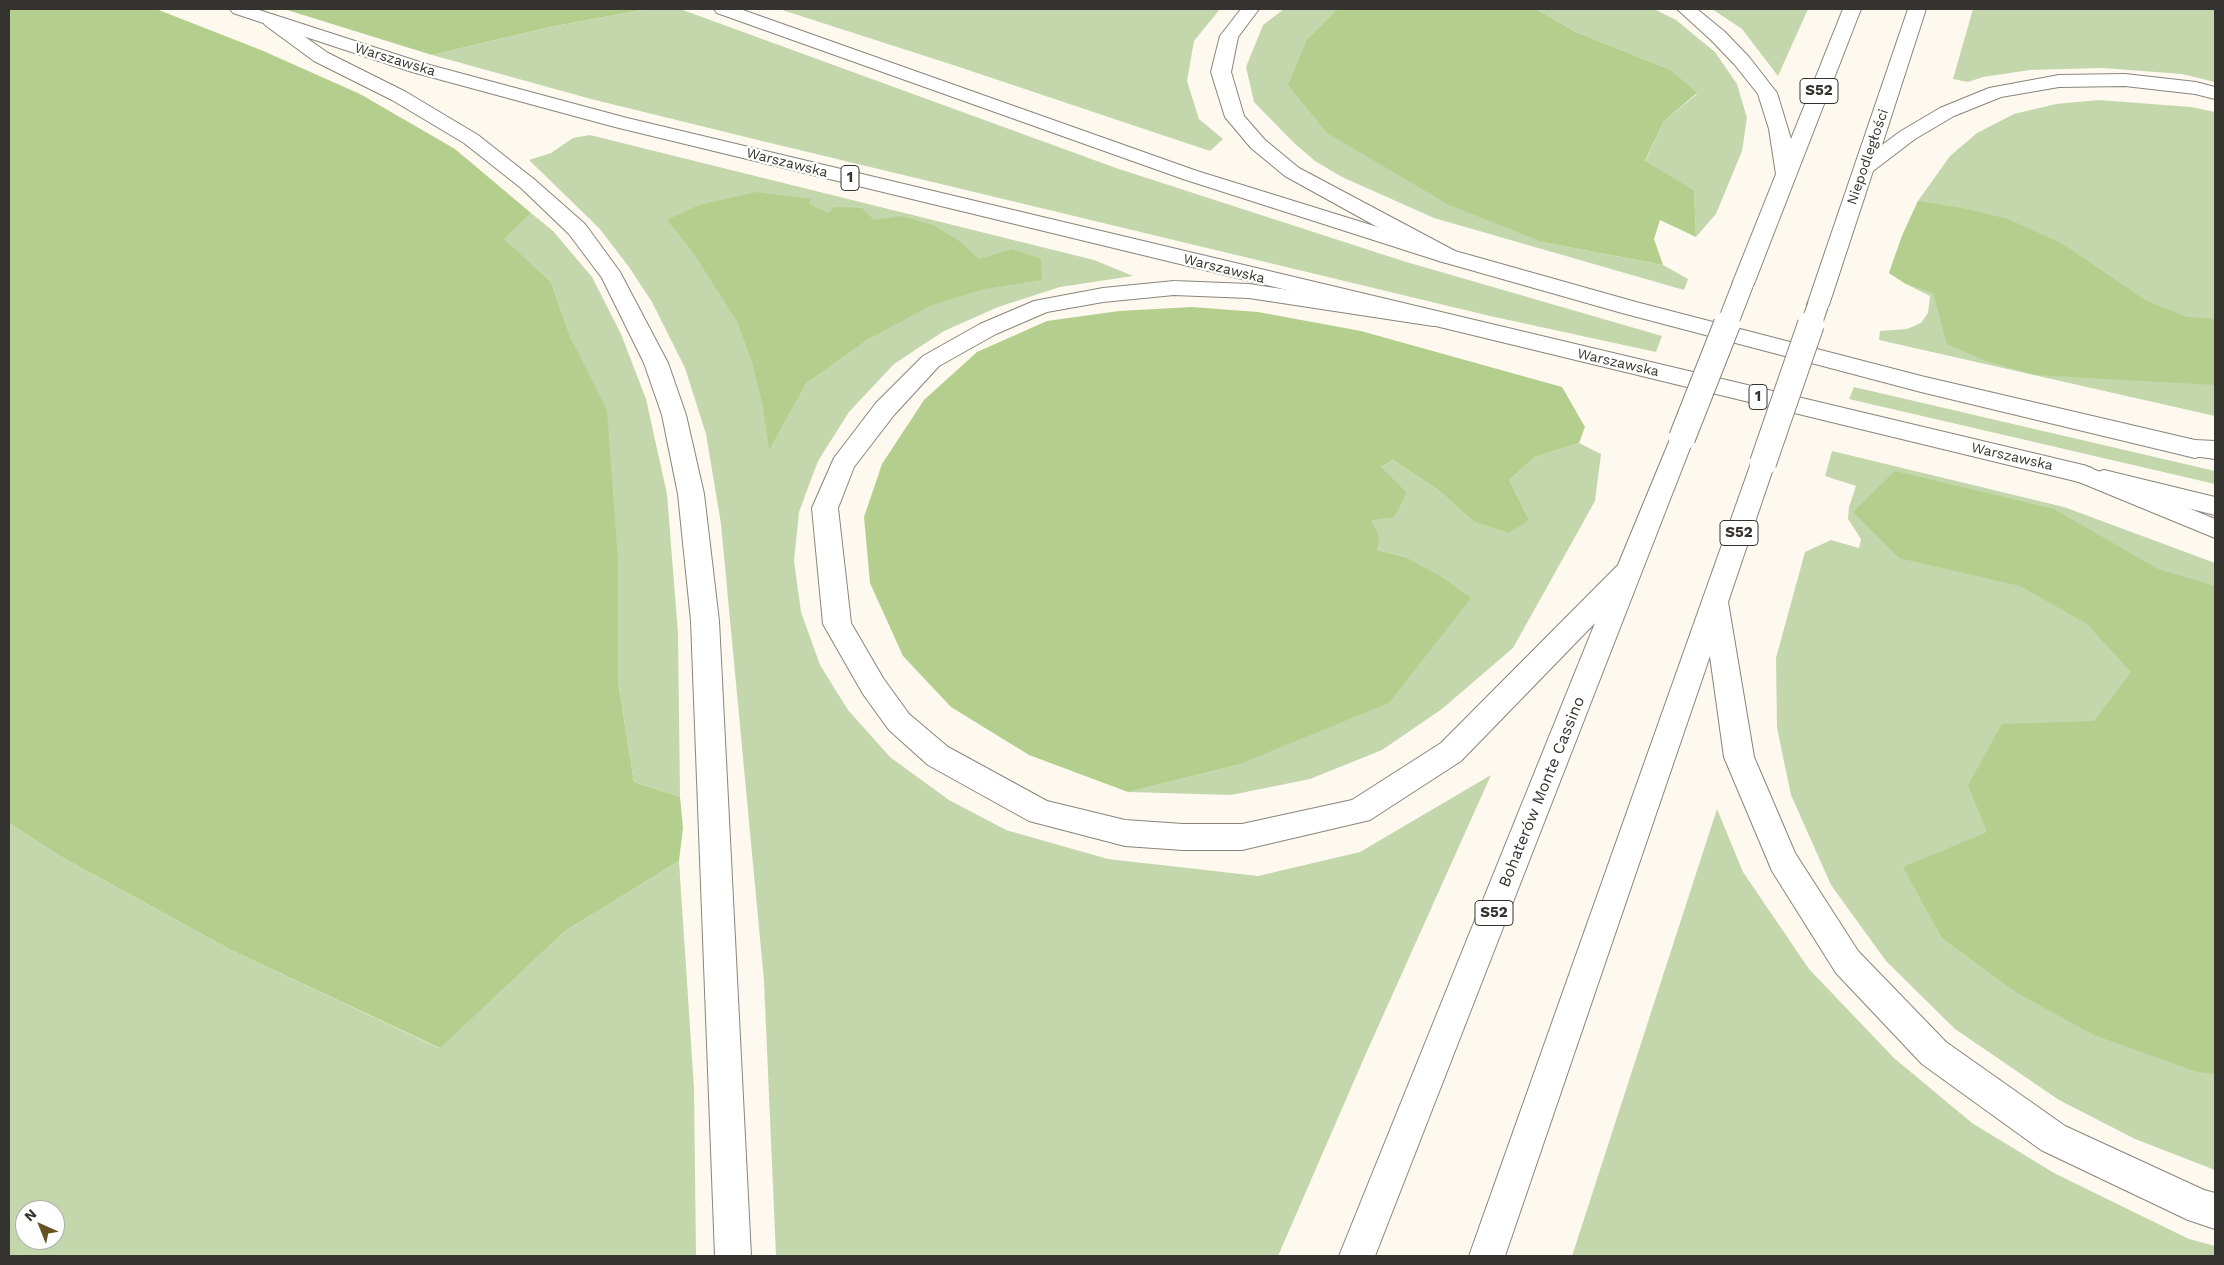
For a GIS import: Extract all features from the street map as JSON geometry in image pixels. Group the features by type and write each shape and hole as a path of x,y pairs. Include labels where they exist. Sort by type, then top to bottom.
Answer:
{"main road":[{"name":"Warszawska","path":"239,9 419,68 622,122 1433,320 2215,506"},
{"path":"723,9 1190,175 1447,256 1630,308 1921,384 2209,450"},
{"path":"1250,9 1229,36 1221,72 1236,117 1258,144 1292,172 1447,256"},
{"path":"1686,9 1718,36 1742,61 1767,93 1779,129 1786,173"},
{"name":"S52","path":"1786,173 1852,9"},
{"name":"Niepodległości","path":"1716,602 1917,9"},
{"path":"271,21 321,57 399,96 471,139 528,184 577,230 612,277 656,363 674,415 691,494 705,621 733,1256"},
{"path":"1865,167 1908,135 1947,112 1996,92 2059,81 2125,80 2215,92"},
{"name":"Bohaterów Monte Cassino","path":"1357,1256 1786,173"},
{"path":"1433,320 1248,291 1174,288 1103,295 1042,306 988,329 931,361 885,409 843,464 825,508 837,624 874,686 899,722 938,756 1040,812 1125,833 1183,838 1242,837 1359,811 1451,752 1630,570"},
{"path":"2083,474 2215,529"},
{"path":"1716,602 1739,757 1782,861 1847,962 1934,1053 2054,1138 2201,1207 2215,1211"},
{"name":"S52","path":"1487,1256 1716,602"}],"green space":[{"path":"9,9 156,9 261,50 360,94 455,149 531,213 504,239 551,282 571,339 607,410 618,562 618,681 634,782 680,797 683,828 679,861 565,931 440,1048 231,950 60,856 9,823"},
{"path":"284,9 647,9 550,27 432,55"},
{"path":"647,9 680,9 1116,168 1403,261 1662,336 1656,352 1490,316 591,99 432,55 550,27"},
{"path":"779,9 1220,9 1194,41 1187,81 1199,119 1223,139 1210,151"},
{"path":"1284,9 1342,9 1337,10 1542,242 1663,265 1688,279 1684,290 1434,218 1342,177 1315,161 1294,143 1254,102 1246,67 1263,25"},
{"path":"1536,9 1654,9 1676,20 1715,52 1737,84 1747,118 1742,151 1716,214 1696,237 1694,190 1645,162 1664,121 1697,94 1671,70 1576,32"},
{"path":"1536,9 1576,32 1671,70 1697,93 1664,121 1645,161 1694,190 1696,237 1660,220 1654,239 1663,265 1542,242 1449,205 1327,133 1288,85 1307,40 1337,10"},
{"path":"1712,9 1808,9 1778,76 1742,29"},
{"path":"1973,9 2215,9 2215,82 2182,74 2103,68 2030,70 1983,77 1968,82 1953,79"},
{"path":"2099,100 2191,107 2215,112 2215,416 1879,340 1880,331 1907,329 1921,323 1928,313 1930,296 1889,273 1902,236 1918,201 1950,156 1977,133 2014,114 2056,104"},
{"path":"590,135 1094,260 1133,276 1060,287 998,307 944,331 894,364 849,412 818,461 799,512 794,561 801,612 820,665 848,710 890,757 949,800 1006,830 1108,859 1258,876 1360,852 1491,775 1364,1058 1278,1256 776,1256 764,981 721,524 706,434 685,368 652,302 629,267 599,228 529,160 551,153 573,138"},
{"path":"756,192 811,199 809,204 828,213 835,207 862,208 874,220 902,216 933,225 958,240 979,259 1012,249 1041,259 1042,280 984,289 932,305 868,339 806,383 769,450 763,407 752,362 737,321 692,251 667,220 699,205"},
{"path":"1918,201 1962,208 2008,219 2063,244 2145,300 2187,317 2215,319 2215,385 2035,375 1986,361 1947,344 1933,293 1906,284 1889,273 1902,236"},
{"path":"531,213 553,231 592,277 621,334 646,399 667,494 678,633 680,797 634,782 618,681 618,562 571,339 551,282 503,239"},
{"path":"1192,307 1258,312 1361,331 1562,387 1585,427 1579,443 1535,457 1509,480 1529,520 1509,533 1473,521 1437,489 1393,460 1381,467 1407,493 1394,517 1371,520 1379,536 1377,550 1405,557 1440,576 1471,598 1389,703 1237,765 1128,792 1029,755 951,707 903,656 870,583 864,517 882,464 924,400 977,352 1047,321 1119,311"},
{"path":"1854,387 2215,471 2215,484 1849,399"},
{"path":"1579,443 1601,454 1595,501 1513,648 1442,709 1382,750 1310,779 1231,795 1128,792 1237,765 1405,557 1377,550 1371,520 1381,467 1393,460 1437,489 1473,521 1529,520 1509,480 1535,457"},
{"path":"1832,451 2064,507 2215,563 2215,1170 2135,1139 2059,1100 1955,1029 1886,961 1831,885 1791,795 1777,728 1776,658 1805,552 1831,540 1859,548 1861,539 1848,519 1849,507 1856,486 1825,476"},
{"path":"1895,471 2054,509 2158,569 2215,586 2215,1074 2197,1072 2094,1035 2017,993 1942,938 1903,867 1987,832 1968,785 2002,724 2094,721 2131,672 2087,624 2020,586 1899,558 1853,512"},
{"path":"1717,809 1743,872 1809,969 1894,1058 1972,1123 2054,1173 2189,1239 2215,1246 2215,1256 1572,1256"},
{"path":"9,823 60,856 231,950 439,1048 565,931 679,861 694,1088 696,1256 9,1256"}]}
